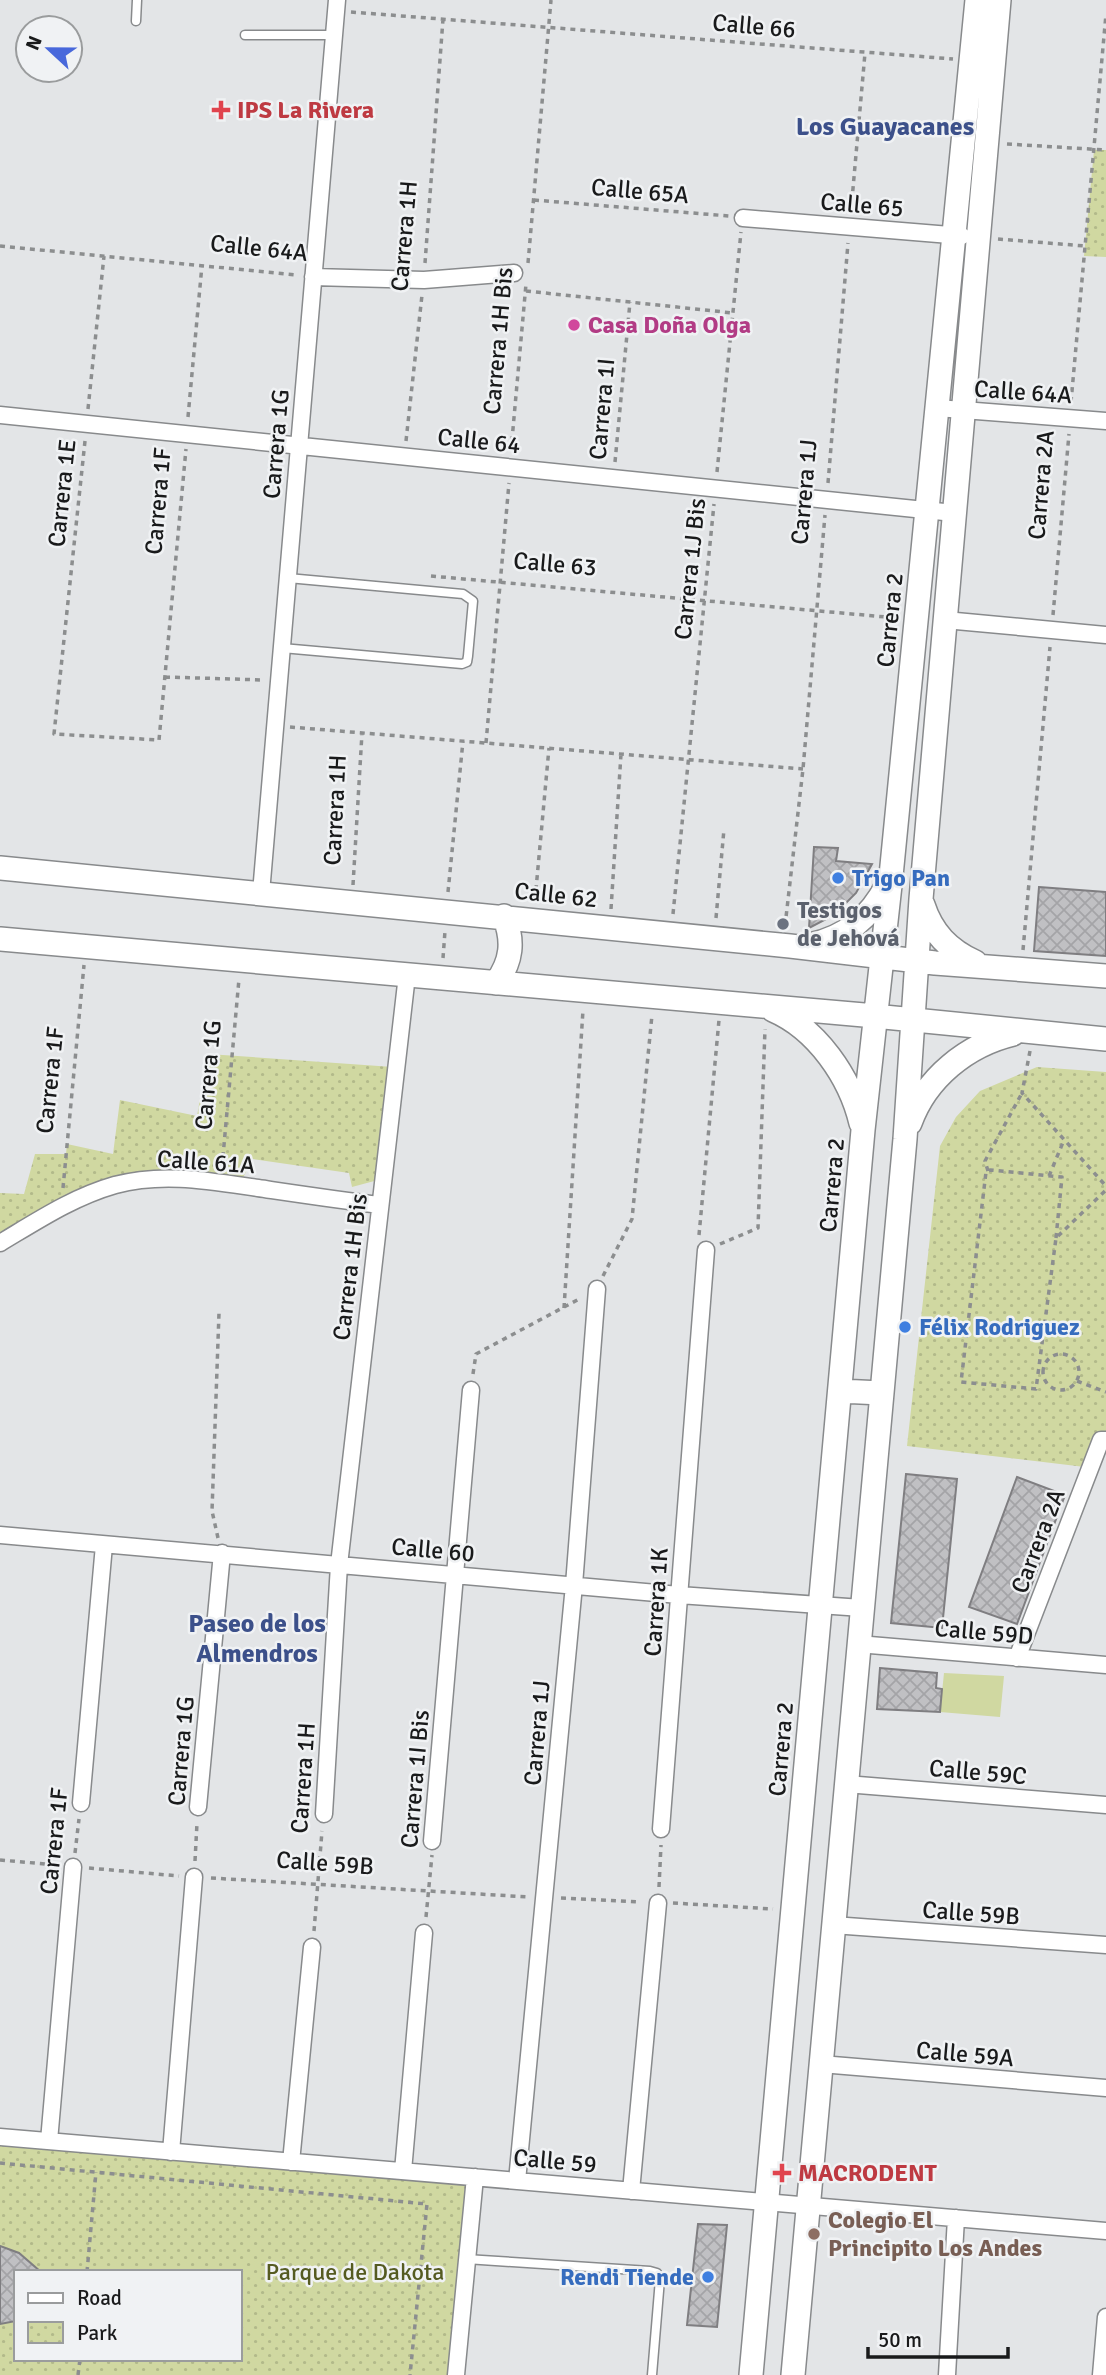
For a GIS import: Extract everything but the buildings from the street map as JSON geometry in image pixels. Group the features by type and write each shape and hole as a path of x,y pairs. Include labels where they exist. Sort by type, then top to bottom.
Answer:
{"street":[{"name":"Carrera 2","path":"751,2375 863,1130 883,957 976,0"},
{"path":"793,2375 905,1139 921,899 999,0"},
{"name":"Carrera 1G","path":"261,893 336,5"},
{"name":"Calle 65","path":"743,218 978,237"},
{"name":"Calle 64A","path":"313,276 424,280 523,272"},
{"name":"Calle 64A","path":"937,408 1106,421"},
{"name":"Calle 64","path":"0,415 954,513"},
{"path":"945,620 1106,635"},
{"name":"Calle 62","path":"0,868 787,940 918,961 1106,976"},
{"path":"787,940 818,943 844,933 860,923 873,909 891,876"},
{"path":"921,899 928,921 941,940 958,954 988,967"},
{"path":"496,983 508,963 511,951 509,928 504,916"},
{"path":"0,939 496,983 766,1015 876,1016 914,1020 1027,1042"},
{"name":"Carrera 1H Bis","path":"339,1564 407,975"},
{"path":"766,1015 785,1015 801,1027 829,1056 850,1091 863,1130"},
{"path":"905,1139 924,1095 939,1076 978,1046 1001,1037 1027,1042 1106,1039"},
{"name":"Calle 61A","path":"0,1243 61,1207 112,1186 132,1181 180,1178 221,1182 380,1206"},
{"name":"Carrera 1K","path":"662,1829 706,1250"},
{"name":"Carrera 1J","path":"517,2181 574,1585 597,1289"},
{"name":"Carrera 1I Bis","path":"432,1841 471,1390"},
{"path":"840,1391 881,1393"},
{"name":"Carrera 2A","path":"1017,1658 1104,1440"},
{"name":"Calle 60","path":"0,1535 454,1576 862,1608"},
{"name":"Carrera 1F","path":"81,1803 104,1545"},
{"name":"Carrera 1G","path":"198,1807 222,1553"},
{"name":"Carrera 1H","path":"324,1814 339,1564"},
{"name":"Calle 59D","path":"858,1644 1106,1665"},
{"name":"Calle 59C","path":"846,1784 1106,1805"},
{"name":"Carrera 1F","path":"49,2141 73,1867"},
{"path":"171,2152 194,1877"},
{"path":"631,2191 658,1903"},
{"name":"Calle 59B","path":"834,1925 1106,1945"},
{"path":"403,2171 424,1933"},
{"path":"291,2162 312,1947"},
{"name":"Calle 59A","path":"821,2064 1106,2088"},
{"name":"Calle 59","path":"0,2137 1106,2231"},
{"path":"456,2375 475,2177"},
{"path":"947,2375 956,2218"},
{"path":"1101,2375 1106,2317"}],"lane":[{"path":"136,21 137,0"},
{"path":"244,35 334,35"},
{"path":"282,648 462,664 467,662 473,601 463,594 288,578"},
{"path":"466,2259 657,2273 660,2279 652,2375"}],"path":[{"path":"549,27 551,0"},
{"name":"Calle 66","path":"336,5 443,19 959,60"},
{"name":"Carrera 2A","path":"1022,959 1106,15"},
{"name":"Carrera 1H","path":"404,457 424,280 443,19"},
{"name":"Carrera 1H Bis","path":"486,743 526,291 523,272 534,200 549,27"},
{"name":"Carrera 1J","path":"787,940 865,54"},
{"path":"987,143 1106,150"},
{"name":"Calle 65A","path":"534,200 743,218"},
{"name":"Carrera 1J Bis","path":"672,923 743,218"},
{"path":"978,237 1085,246"},
{"name":"Calle 64A","path":"0,246 313,276"},
{"name":"Carrera 1E","path":"104,256 54,734 159,740"},
{"name":"Carrera 1F","path":"159,740 202,265"},
{"path":"526,291 733,313"},
{"name":"Carrera 1I","path":"614,478 630,302"},
{"name":"Calle 63","path":"421,575 916,620"},
{"path":"165,677 279,680"},
{"path":"285,726 803,769"},
{"name":"Carrera 1H","path":"353,890 362,733"},
{"path":"441,979 463,741"},
{"path":"534,909 549,748"},
{"path":"610,917 621,754"},
{"path":"715,927 724,829"},
{"name":"Carrera 1F","path":"61,1207 85,957"},
{"name":"Carrera 1G","path":"221,1182 239,972"},
{"path":"564,1308 583,1007"},
{"path":"471,1390 476,1354 597,1289 632,1219 653,1012"},
{"path":"719,1018 698,1233 706,1250 758,1228 766,1015"},
{"path":"988,1171 1062,1177 1036,1389 961,1382 988,1171 985,1161 1022,1093 1027,1042"},
{"path":"1022,1093 1106,1188 1056,1238"},
{"path":"1049,1176 1065,1140"},
{"path":"219,1313 212,1511 222,1553"},
{"path":"1060,1354 1072,1358 1079,1368 1077,1381 1068,1389 1056,1390 1046,1382 1043,1370 1049,1359 1060,1354"},
{"path":"1077,1381 1106,1392"},
{"name":"Carrera 1F","path":"73,1867 81,1803"},
{"name":"Carrera 1G","path":"194,1877 198,1807"},
{"name":"Carrera 1H","path":"312,1947 324,1814"},
{"path":"658,1903 662,1829"},
{"name":"Carrera 1I Bis","path":"424,1933 430,1892 432,1841"},
{"name":"Calle 59B","path":"0,1860 319,1886 773,1909"},
{"path":"0,2163 427,2204 410,2375"},
{"path":"87,2270 96,2172"}],"green space":[{"path":"1094,150 1106,150 1106,257 1084,256"},
{"path":"208,1054 393,1067 378,1180 352,1187 349,1173 253,1159 239,1185 112,1186 0,1243 0,1193 24,1194 35,1154 66,1154 67,1144 113,1154 120,1100 197,1116"},
{"path":"1037,1067 1106,1072 1106,1440 1085,1467 907,1446 940,1146 956,1117 980,1091"},
{"path":"944,1673 1004,1676 1000,1717 940,1712"},
{"name":"Parque de Dakota","path":"0,2137 475,2177 456,2375 0,2375"}],"place":[{"name":"IPS La Rivera","path":"221,110"},
{"name":"Casa Doña Olga","path":"574,325"},
{"name":"Trigo Pan","path":"838,878"},
{"name":"Testigos de Jehová","path":"783,924"},
{"name":"Félix Rodriguez","path":"905,1327"},
{"name":"MACRODENT","path":"782,2173"},
{"name":"Colegio El Principito Los Andes","path":"814,2234"},
{"name":"Rendi Tiende","path":"708,2277"}],"district":[{"name":"Los Guayacanes","path":"885,126"},
{"name":"Paseo de los Almendros","path":"257,1638"}]}
